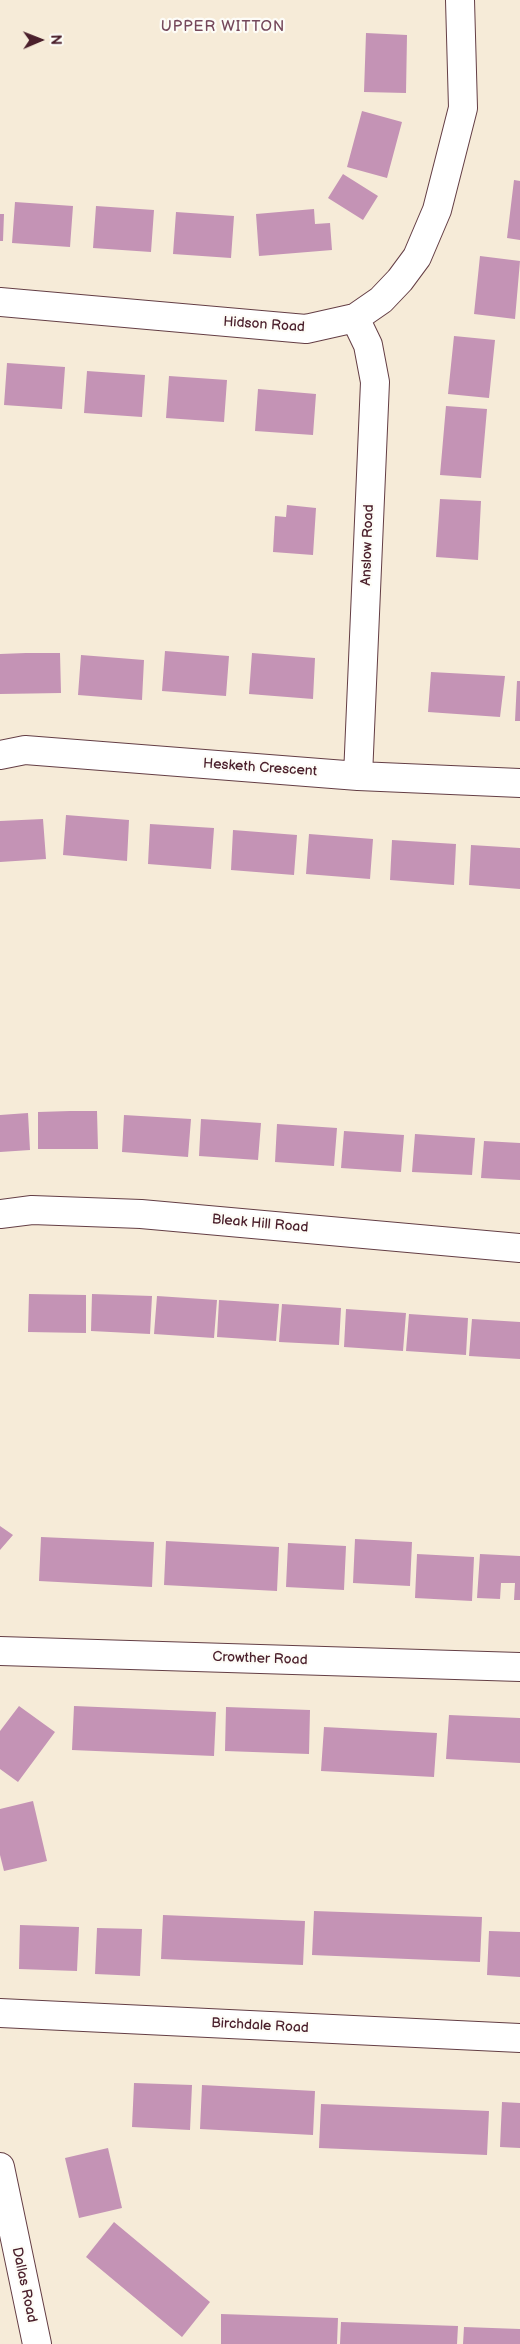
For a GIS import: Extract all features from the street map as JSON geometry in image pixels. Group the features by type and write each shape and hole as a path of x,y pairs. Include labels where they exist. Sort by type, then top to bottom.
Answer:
{"street":[{"name":"Hidson Road","path":"0,302 306,329 355,318 381,300 400,280 417,257 437,210 463,108 460,0"},
{"name":"Anslow Road","path":"355,318 368,344 375,382 358,776"},
{"name":"Hesketh Crescent","path":"0,755 25,750 358,776 520,783"},
{"name":"Bleak Hill Road","path":"0,1214 32,1210 141,1214 520,1248"},
{"name":"Crowther Road","path":"0,1651 520,1667"},
{"name":"Birchdale Road","path":"0,2013 520,2038"},
{"name":"Dallas Road","path":"0,2167 37,2344"}],"building":[{"path":"366,33 407,35 406,93 364,92"},
{"path":"362,111 402,122 387,178 347,167"},
{"path":"343,174 378,196 363,220 328,198"},
{"path":"514,180 520,181 520,240 507,238"},
{"path":"15,202 73,206 70,247 12,243"},
{"path":"96,206 154,210 151,252 93,248"},
{"path":"314,209 315,224 330,223 332,250 259,256 256,214"},
{"path":"176,212 234,216 231,258 173,254"},
{"path":"0,214 4,214 3,241 0,241"},
{"path":"480,256 520,261 515,319 474,314"},
{"path":"454,336 495,340 489,398 448,394"},
{"path":"7,363 65,367 62,409 4,405"},
{"path":"87,371 145,375 142,417 84,413"},
{"path":"169,376 227,380 224,422 166,418"},
{"path":"258,389 316,394 313,435 255,431"},
{"path":"446,406 487,409 481,478 440,475"},
{"path":"440,499 481,501 478,560 436,557"},
{"path":"287,505 316,508 313,555 273,552 275,516 286,517"},
{"path":"165,651 229,656 226,696 162,691"},
{"path":"60,653 61,693 0,694 0,654"},
{"path":"252,653 315,658 313,699 249,694"},
{"path":"81,655 144,660 142,700 78,695"},
{"path":"431,672 505,676 500,717 428,712"},
{"path":"517,681 520,681 520,721 515,721"},
{"path":"66,815 129,820 127,861 63,855"},
{"path":"43,819 46,859 0,862 0,821"},
{"path":"150,824 214,828 211,869 148,864"},
{"path":"233,830 297,835 294,875 231,870"},
{"path":"309,834 373,839 370,879 306,874"},
{"path":"392,840 456,844 454,885 390,880"},
{"path":"471,845 520,848 520,889 469,885"},
{"path":"97,1111 98,1149 38,1149 38,1112"},
{"path":"28,1113 30,1150 0,1152 0,1115"},
{"path":"124,1115 191,1119 188,1157 122,1152"},
{"path":"201,1119 261,1123 258,1160 199,1156"},
{"path":"277,1124 337,1128 334,1166 275,1162"},
{"path":"344,1131 404,1135 401,1172 341,1168"},
{"path":"415,1134 475,1138 472,1175 412,1172"},
{"path":"484,1141 520,1143 520,1180 481,1178"},
{"path":"29,1294 86,1295 86,1333 28,1332"},
{"path":"92,1294 152,1296 150,1334 91,1331"},
{"path":"157,1296 217,1300 214,1338 154,1334"},
{"path":"219,1300 279,1304 276,1341 217,1337"},
{"path":"282,1304 341,1308 339,1345 279,1342"},
{"path":"346,1309 406,1313 403,1351 344,1347"},
{"path":"409,1314 468,1318 466,1355 406,1351"},
{"path":"472,1319 520,1322 520,1359 469,1356"},
{"path":"0,1526 13,1535 0,1550"},
{"path":"41,1537 154,1542 152,1587 39,1581"},
{"path":"355,1539 412,1542 410,1586 353,1583"},
{"path":"166,1541 279,1547 277,1591 164,1585"},
{"path":"288,1543 346,1546 344,1590 286,1587"},
{"path":"417,1554 474,1557 472,1601 415,1598"},
{"path":"480,1554 520,1556 520,1600 514,1600 515,1583 501,1583 500,1599 477,1598"},
{"path":"19,1706 55,1732 18,1782 0,1769 0,1731"},
{"path":"74,1706 216,1712 214,1756 72,1750"},
{"path":"226,1707 310,1710 309,1754 225,1751"},
{"path":"449,1715 520,1718 520,1763 446,1759"},
{"path":"324,1727 437,1733 434,1777 321,1771"},
{"path":"33,1801 47,1861 4,1871 0,1855 0,1809"},
{"path":"314,1911 482,1917 480,1962 312,1955"},
{"path":"163,1915 305,1921 303,1965 161,1959"},
{"path":"20,1925 79,1927 77,1971 19,1969"},
{"path":"97,1928 142,1929 140,1976 95,1974"},
{"path":"489,1931 520,1932 520,1977 487,1975"},
{"path":"134,2083 192,2085 190,2130 132,2127"},
{"path":"202,2085 315,2091 313,2135 200,2129"},
{"path":"502,2102 520,2103 520,2148 500,2147"},
{"path":"321,2104 489,2111 487,2155 319,2148"},
{"path":"108,2148 122,2208 79,2218 65,2158"},
{"path":"114,2222 210,2302 182,2337 86,2257"},
{"path":"221,2314 338,2318 337,2344 221,2344"},
{"path":"341,2322 458,2326 457,2344 340,2344"},
{"path":"464,2327 520,2329 520,2344 463,2344"}],"district":[{"name":"UPPER WITTON","path":"223,27"}]}
